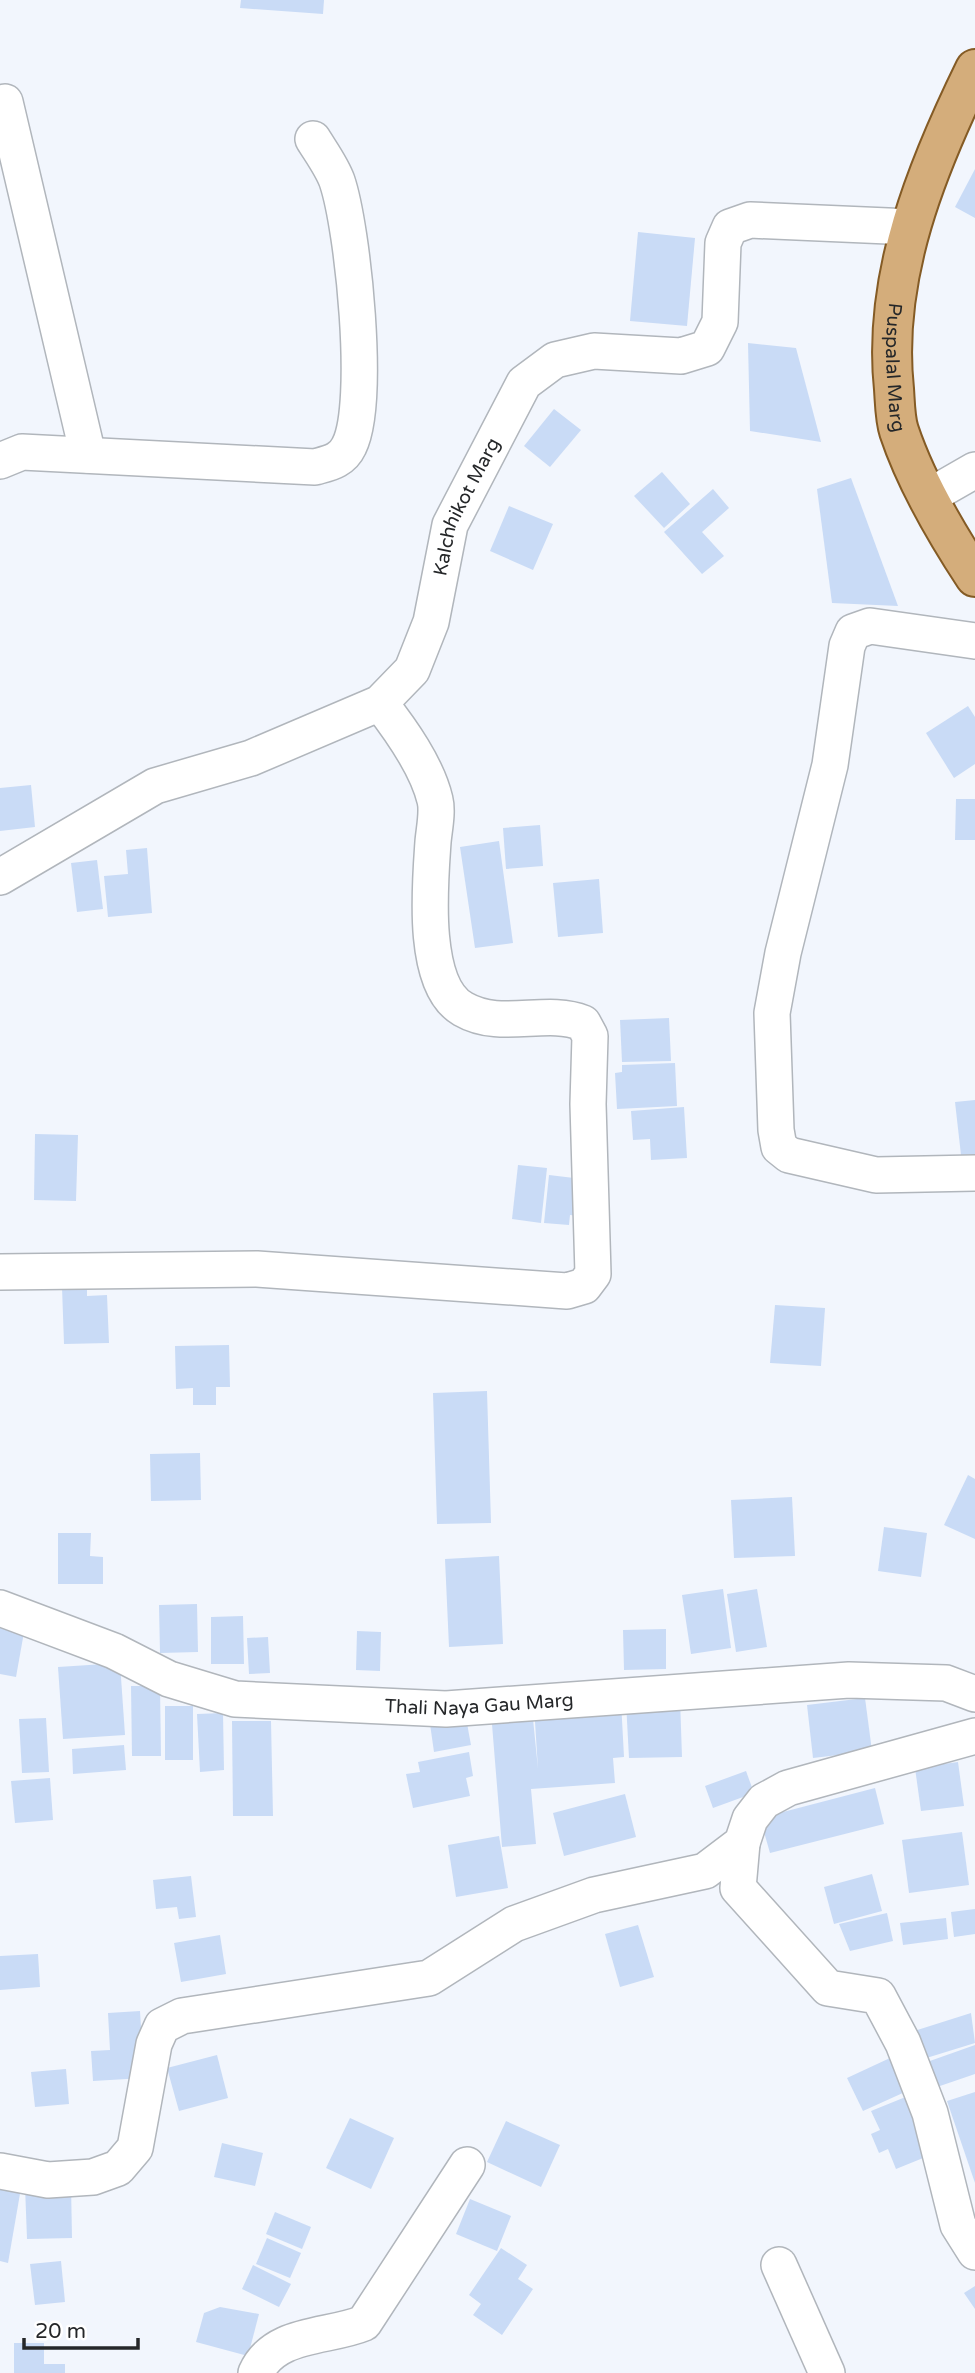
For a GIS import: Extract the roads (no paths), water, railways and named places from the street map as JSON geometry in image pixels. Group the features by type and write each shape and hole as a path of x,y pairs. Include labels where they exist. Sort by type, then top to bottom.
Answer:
{"main road":[{"name":"Puspalal Marg","path":"975,69 943,134 911,227 895,300 891,357 898,429 928,497 975,577"}],"street":[{"path":"5,102 88,455"},
{"path":"0,461 22,452 315,467 338,460 350,445 359,392 352,246 337,179 313,139"},
{"name":"Kalchhikot Marg","path":"0,877 155,786 251,758 380,703 412,670 431,622 450,525 523,383 555,360 594,351 681,356 707,348 720,322 723,243 730,227 750,220 911,227"},
{"path":"928,497 975,470"},
{"path":"975,641 870,626 853,632 847,646 830,765 783,953 772,1013 776,1130 779,1147 789,1156 876,1175 975,1173"},
{"path":"0,1272 257,1269 567,1291 584,1286 593,1274 588,1104 590,1036 583,1023 570,1018 501,1020 464,1010 446,994 436,969 430,890 436,801 407,737 380,703"},
{"name":"Thali Naya Gau Marg","path":"0,1608 114,1651 169,1679 235,1699 446,1709 849,1681 946,1683 975,1694"},
{"path":"975,1736 788,1788 764,1801 750,1819 742,1843 738,1888 828,1988 878,1996 903,2043 930,2113 958,2225 975,2252"},
{"path":"0,2171 48,2180 93,2177 118,2168 135,2148 154,2044 162,2026 182,2016 429,1978 514,1924 594,1895 705,1871 742,1843"},
{"path":"256,2373 271,2351 289,2342 364,2323 467,2165"},
{"path":"779,2265 827,2373"}]}
